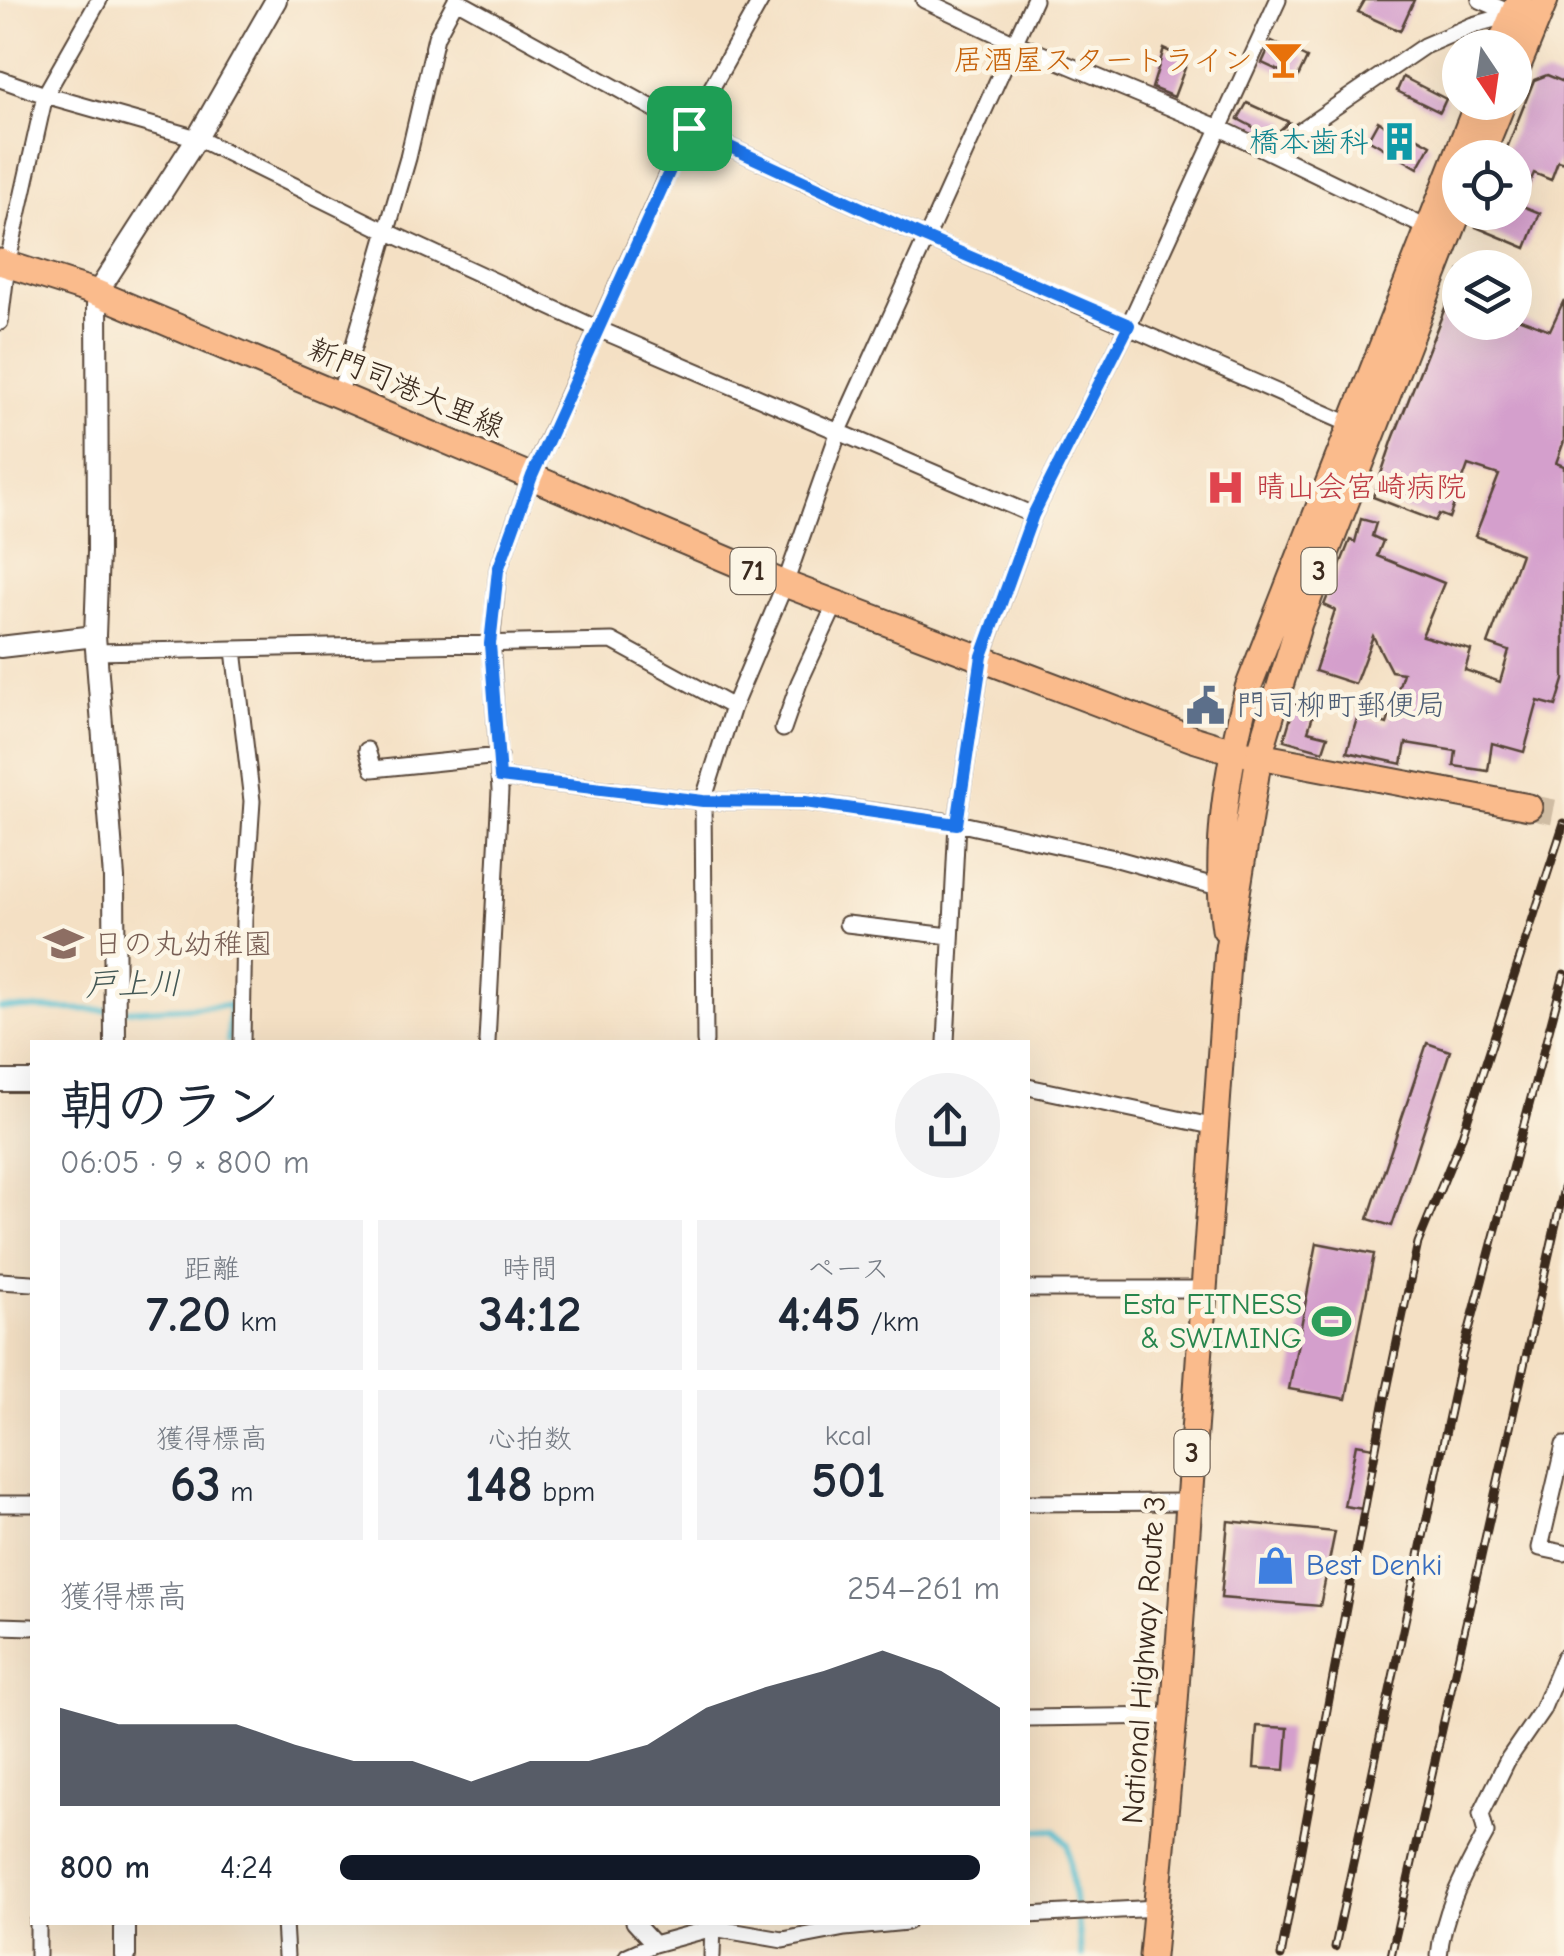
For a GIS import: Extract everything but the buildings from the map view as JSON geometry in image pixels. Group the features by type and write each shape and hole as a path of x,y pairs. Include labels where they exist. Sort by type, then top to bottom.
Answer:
{"main road":[{"path":"1512,30 1528,10"},
{"name":"National Highway Route 3","path":"1228,949 1218,886 1232,751 1248,688 1361,429 1439,234 1473,120"},
{"name":"National Highway Route 3","path":"1439,234 1442,230"},
{"name":"新門司港大里線","path":"4,264 96,293 785,584 1232,751 1529,808"},
{"name":"National Highway Route 3","path":"1152,1956 1174,1716 1228,949 1259,756 1361,429"}],"street":[{"path":"0,322 4,264 45,95 99,0"},
{"path":"115,1040 114,878 95,644 96,293 197,138 276,0"},
{"path":"338,396 408,158 436,37 456,0 689,128 926,238 1361,429"},
{"path":"487,1040 500,777 490,644 498,570 532,476 596,328 689,128 762,0"},
{"path":"924,0 1222,129 1439,234"},
{"path":"705,1040 703,801 733,707 785,584 839,431 1034,0"},
{"path":"946,1040 957,824 982,656 1033,515 1129,325 1278,0"},
{"path":"1480,0 1528,10"},
{"path":"1269,152 1424,46 1528,10"},
{"path":"0,79 197,138 596,328 1033,515"},
{"path":"783,729 798,683 836,603"},
{"path":"0,647 95,644 234,650 612,641 733,707"},
{"path":"234,650 252,800 244,920 242,1040"},
{"path":"367,750 373,769 499,756"},
{"path":"500,777 703,801 805,802 957,824 1110,857 1218,886"},
{"path":"847,924 950,936"},
{"path":"0,1081 30,1081"},
{"path":"1030,1088 1216,1127"},
{"path":"0,1281 30,1282"},
{"path":"1030,1289 1204,1289"},
{"path":"1564,1446 1540,1548 1564,1553"},
{"path":"1030,1503 1188,1502"},
{"path":"0,1504 30,1504"},
{"path":"0,1626 30,1627"},
{"path":"1439,1956 1456,1888 1486,1833 1481,1814 1507,1761 1542,1710 1564,1657"},
{"path":"1030,1718 1174,1716"},
{"path":"1030,1915 1157,1908"},
{"path":"38,1925 38,1956"},
{"path":"125,1925 125,1956"},
{"path":"284,1925 286,1956"},
{"path":"637,1925 654,1944"},
{"path":"712,1956 713,1925"},
{"path":"628,1956 713,1925 783,1940 875,1925"}],"waterway":[{"name":"戸上川","path":"118,1011 230,1005 228,1040"},
{"name":"戸上川","path":"0,1008 107,1010"},
{"name":"戸上川","path":"1030,1831 1055,1830 1067,1844 1082,1956"}],"tunnel":[{"path":"1529,807 1564,814"}],"railway":[{"path":"1281,1956 1418,1243 1461,1139 1564,823"},
{"path":"1335,1947 1461,1360 1564,974"},
{"path":"1391,1956 1564,1188"}],"place":[{"name":"居酒屋スタートライン","path":"1283,60"},
{"name":"橋本歯科","path":"1399,142"},
{"name":"晴山会宮崎病院","path":"1226,487"},
{"name":"門司柳町郵便局","path":"1206,705"},
{"name":"日の丸幼稚園","path":"63,944"},
{"name":"Esta FITNESS & SWIMING","path":"1332,1321"},
{"name":"Best Denki","path":"1276,1565"}],"route":[{"path":"689,128 926,238 1129,325 1033,515 982,656 957,824 805,802 703,801 500,777 490,644 498,570 532,476 689,128"}]}
